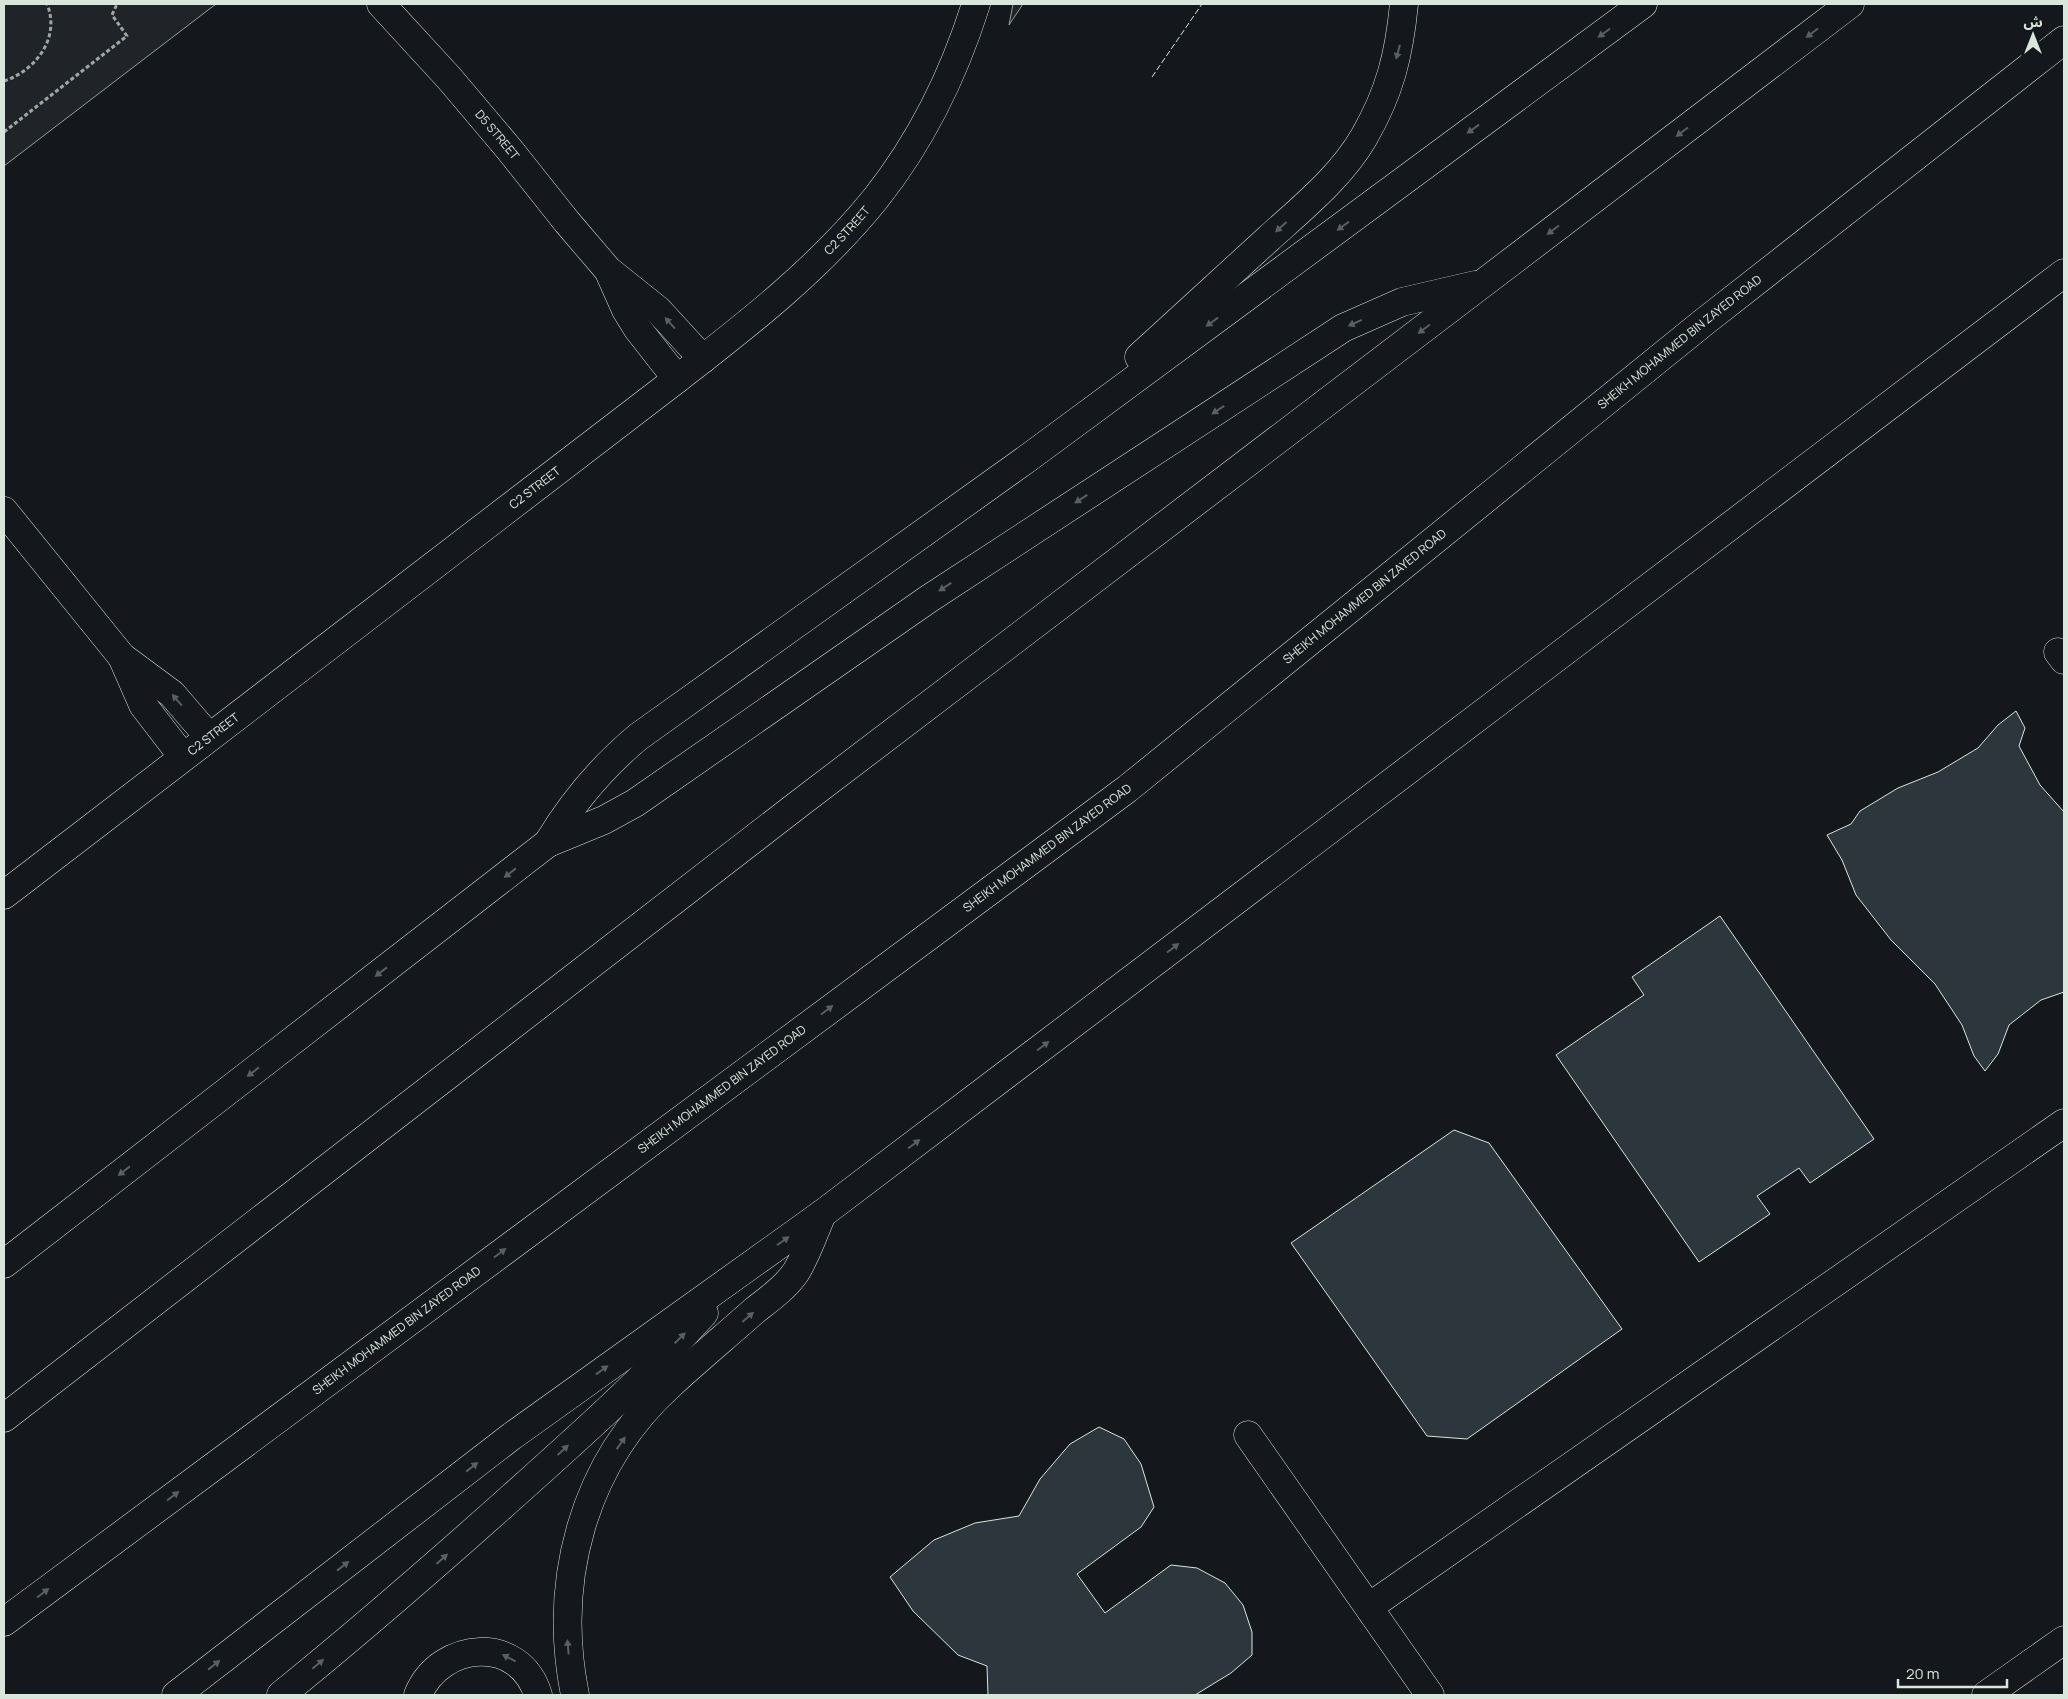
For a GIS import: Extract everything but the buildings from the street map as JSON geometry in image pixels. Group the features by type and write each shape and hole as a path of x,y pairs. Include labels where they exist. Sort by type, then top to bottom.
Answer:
{"main road":[{"name":"D5 STREET","path":"381,4 455,85 509,149 566,222 608,270 662,314 703,359"},
{"name":"C2 STREET","path":"4,895 703,359 770,305 826,252 876,198 918,138 952,74 976,4"},
{"path":"1028,458 1290,219 1332,178 1363,138 1386,94 1400,46 1404,4"},
{"path":"548,843 568,809 592,779 638,737 1028,458 1643,4"},
{"path":"4,1418 808,797 1850,4"},
{"name":"SHEIKH MOHAMMED BIN ZAYED ROAD","path":"4,1622 1127,789 1696,328 2064,40"},
{"name":"D5 STREET","path":"608,270 634,324 677,379"},
{"path":"176,1695 512,1436 822,1214 2064,273"},
{"path":"4,1264 548,843 604,820 635,803 930,598 1343,328 1402,302 1484,283"},
{"path":"4,511 122,658 143,705 183,757"},
{"path":"122,658 172,694 209,737"},
{"path":"1369,1607 2064,1123"},
{"path":"575,1695 569,1667 566,1627 569,1580 585,1514 598,1482 618,1447 642,1415 669,1385 786,1284 805,1256 822,1214"},
{"path":"281,1695 425,1574 596,1420 696,1322 744,1269"},
{"path":"1248,1435 1430,1695"},
{"path":"1986,1695 2064,1640"},
{"path":"418,1695 426,1679 438,1667 467,1653 483,1652 500,1654 516,1661 528,1673 538,1695"}],"path":[{"path":"4,81 29,69 45,48 50,21 47,4"},
{"path":"4,132 127,36 112,15 117,4"}],"shaded area":[{"path":"4,4 216,4 4,166"},
{"path":"1013,4 1023,4 1009,25"}],"fence":[{"path":"1152,77 1202,4"}]}
